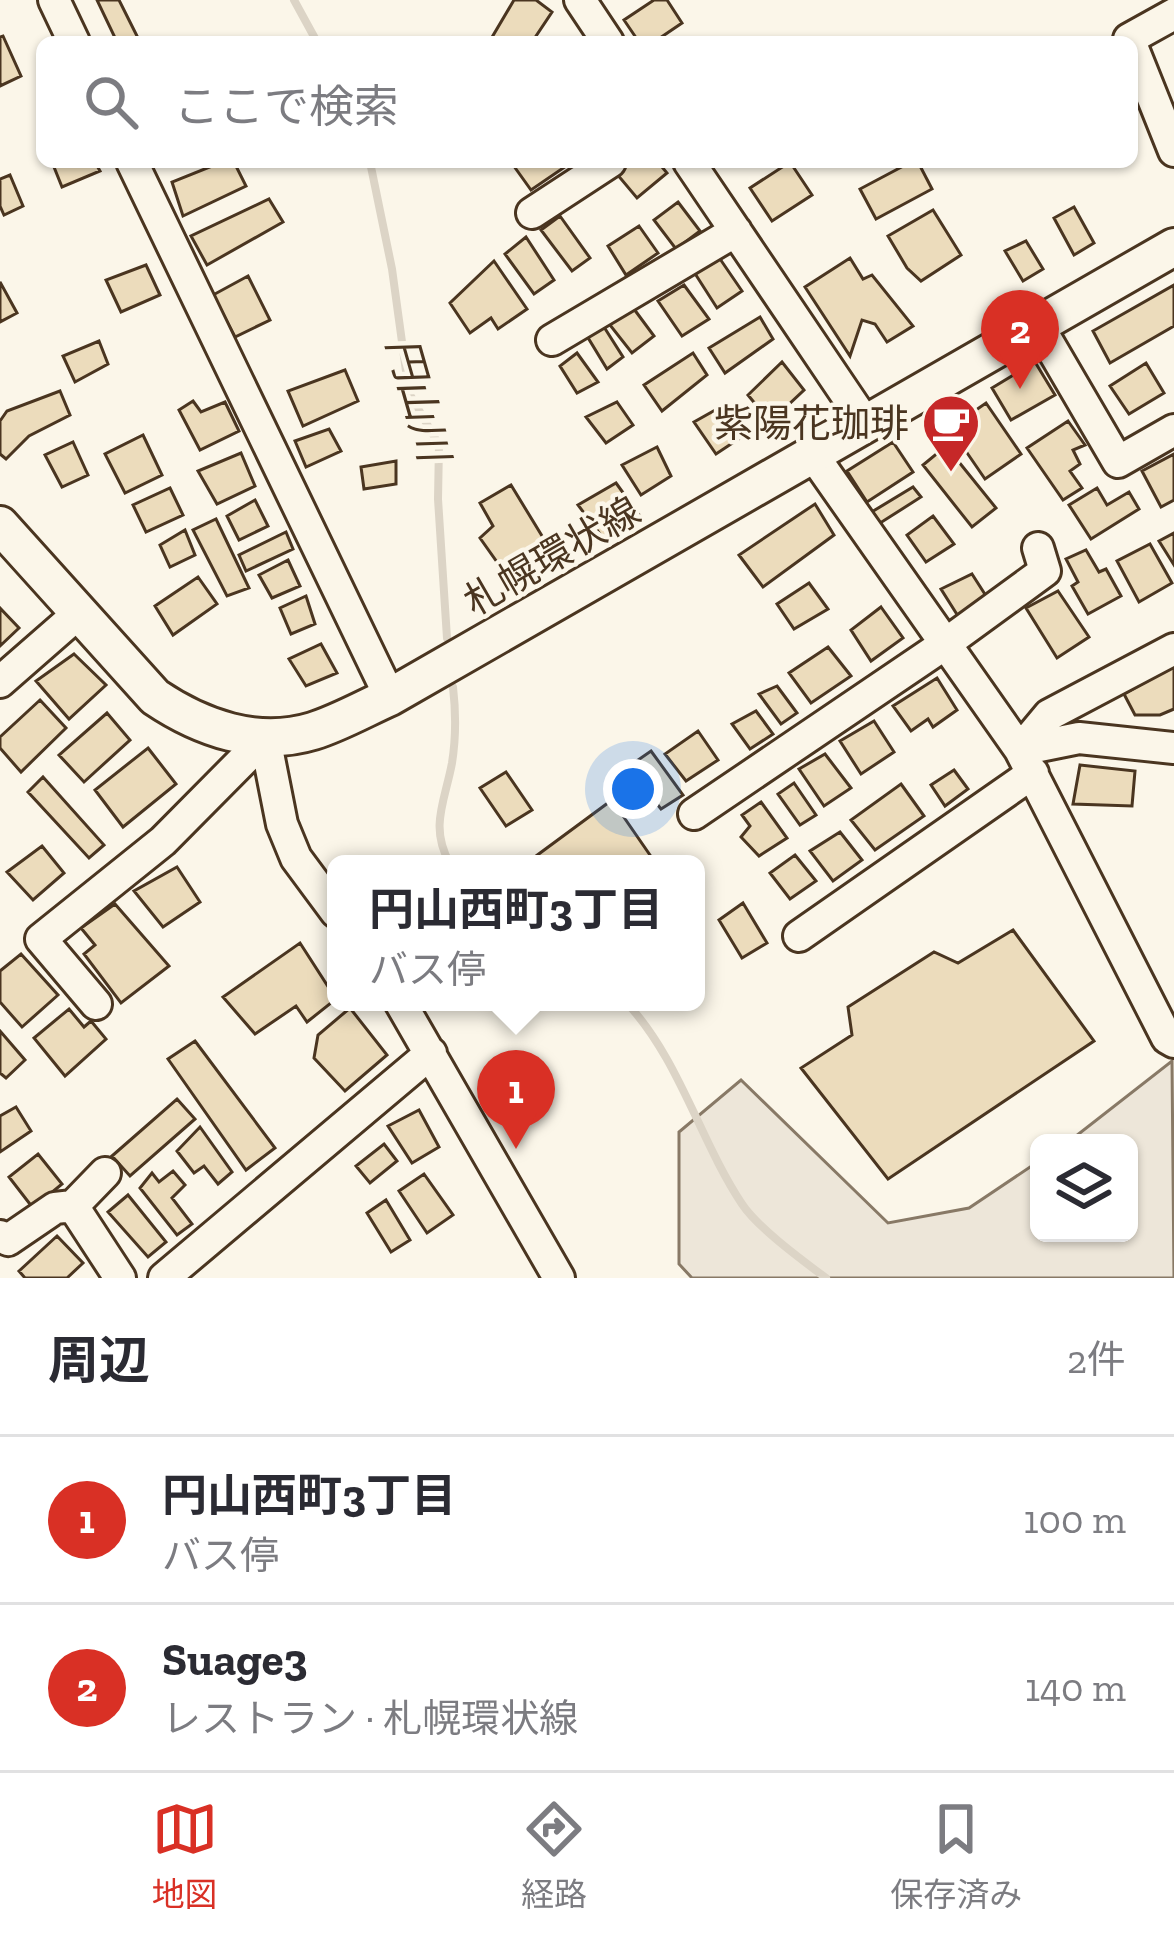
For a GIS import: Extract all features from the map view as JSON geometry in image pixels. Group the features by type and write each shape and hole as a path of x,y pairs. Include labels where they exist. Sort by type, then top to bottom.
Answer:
{"main road":[{"name":"札幌環状線","path":"0,525 155,697 185,717 219,730 265,737 312,731 390,697 1174,247"}],"street":[{"path":"54,0 71,36"},
{"path":"580,0 604,36"},
{"path":"1134,36 1174,14"},
{"path":"1138,61 1174,151"},
{"path":"135,168 390,697"},
{"path":"532,213 601,168"},
{"path":"693,168 866,424"},
{"path":"553,340 736,231"},
{"path":"1038,325 1118,462 1174,430"},
{"path":"813,454 1026,761 1167,1038 1174,1042"},
{"path":"694,814 1045,571 1037,548"},
{"path":"0,682 80,612"},
{"path":"1026,761 1049,715 1174,649"},
{"path":"265,737 282,824 296,858 327,900"},
{"path":"96,1004 41,939 163,841 265,737"},
{"path":"799,936 1026,761 1079,738 1174,748"},
{"path":"405,1011 559,1278"},
{"path":"164,1278 431,1053"},
{"path":"0,1235 8,1240 55,1208 74,1207 106,1173"},
{"path":"74,1207 120,1278"}],"shaded area":[{"path":"1172,1061 1174,1278 692,1278 679,1264 679,1132 741,1080 888,1223 969,1208 1030,1167 1030,1242 1138,1242 1138,1134 1079,1134"}],"building":[{"path":"97,0 119,0 137,36 114,36"},
{"path":"514,0 536,0 552,12 536,36 493,36"},
{"path":"654,0 667,0 682,23 663,36 635,36 624,20"},
{"path":"0,37 21,76 0,86"},
{"path":"54,168 100,171 62,187"},
{"path":"207,168 237,168 246,186 183,216 172,182"},
{"path":"515,168 563,168 531,190"},
{"path":"622,168 663,168 667,173 637,198 616,173"},
{"path":"781,168 794,168 812,195 772,221 750,188"},
{"path":"900,168 921,168 932,189 876,219 860,189"},
{"path":"10,175 23,206 4,215 0,179"},
{"path":"269,199 283,222 207,265 191,236"},
{"path":"678,202 700,231 676,249 654,220"},
{"path":"1074,207 1094,243 1074,255 1054,218"},
{"path":"933,210 961,255 921,281 907,268 888,236"},
{"path":"560,216 590,258 572,271 541,230"},
{"path":"639,226 658,253 626,275 608,246"},
{"path":"526,237 554,280 534,294 505,254"},
{"path":"1026,241 1043,269 1023,281 1005,251"},
{"path":"718,256 742,291 717,308 694,272"},
{"path":"850,258 863,279 872,275 913,326 887,342 875,324 862,320 850,356 805,287"},
{"path":"494,261 527,309 498,329 491,318 470,333 450,303"},
{"path":"146,265 160,295 121,312 106,280"},
{"path":"248,276 270,320 235,337 213,295"},
{"path":"0,282 17,313 0,322"},
{"path":"684,285 709,319 682,336 658,301"},
{"path":"1174,285 1174,326 1110,363 1093,331"},
{"path":"631,305 654,336 632,353 606,320"},
{"path":"760,317 773,339 725,373 709,348"},
{"path":"604,327 623,357 607,369 587,336"},
{"path":"99,341 108,364 75,382 63,356"},
{"path":"577,353 598,382 577,393 560,366"},
{"path":"693,353 707,375 662,411 644,385"},
{"path":"782,362 804,390 770,422 748,395"},
{"path":"1035,362 1055,395 1011,420 992,388"},
{"path":"1146,363 1164,393 1129,414 1110,386"},
{"path":"345,370 358,401 303,426 288,391"},
{"path":"60,391 70,415 29,436 6,459 0,454 0,421 7,411"},
{"path":"193,401 201,412 225,402 239,431 200,450 179,410"},
{"path":"617,402 633,425 606,443 586,417"},
{"path":"986,403 1021,454 985,479 950,428"},
{"path":"726,404 746,434 716,454 694,422"},
{"path":"1068,421 1085,445 1073,450 1080,464 1070,471 1082,488 1063,500 1027,448"},
{"path":"329,429 341,451 306,467 295,441"},
{"path":"143,435 162,475 125,493 105,454"},
{"path":"73,442 88,475 62,487 45,455"},
{"path":"893,442 913,472 867,502 847,471"},
{"path":"946,446 996,508 972,527 923,465"},
{"path":"657,447 671,476 641,495 622,465"},
{"path":"241,453 255,486 217,504 198,471"},
{"path":"1174,454 1174,500 1161,507 1142,471"},
{"path":"396,461 396,484 364,489 361,467"},
{"path":"616,483 640,516 603,538 578,505"},
{"path":"511,485 553,554 509,579 480,538 493,526 480,503"},
{"path":"913,487 921,497 877,525 870,513"},
{"path":"170,488 183,515 146,532 133,505"},
{"path":"1097,488 1107,505 1129,492 1139,509 1091,539 1069,505"},
{"path":"255,500 268,526 239,540 227,516"},
{"path":"815,504 834,535 763,587 739,555"},
{"path":"933,516 954,544 926,562 907,535"},
{"path":"216,519 249,588 227,596 193,530"},
{"path":"185,530 195,555 170,567 160,545"},
{"path":"286,532 293,549 246,571 239,555"},
{"path":"1174,533 1174,565 1159,541"},
{"path":"1150,544 1172,583 1139,602 1117,561"},
{"path":"1086,550 1099,572 1106,569 1121,596 1088,614 1072,586 1078,582 1066,559"},
{"path":"288,560 300,586 272,598 259,575"},
{"path":"972,574 988,599 958,616 941,589"},
{"path":"198,577 217,604 173,635 155,606"},
{"path":"809,583 828,609 794,629 777,604"},
{"path":"1058,591 1089,637 1057,658 1026,608"},
{"path":"306,596 315,624 291,634 280,608"},
{"path":"881,607 903,638 871,661 851,630"},
{"path":"0,608 19,628 0,646"},
{"path":"321,644 337,673 306,686 289,659"},
{"path":"828,647 851,676 811,703 789,673"},
{"path":"74,654 106,685 69,719 36,681"},
{"path":"1174,669 1174,709 1160,715 1135,715 1124,694"},
{"path":"937,678 957,710 933,727 928,719 911,731 893,706"},
{"path":"777,686 797,713 781,724 759,694"},
{"path":"40,700 66,728 21,772 0,748 0,737"},
{"path":"756,711 773,734 750,749 732,724"},
{"path":"107,713 130,740 84,782 59,755"},
{"path":"874,721 894,752 861,774 840,741"},
{"path":"698,731 718,760 686,781 665,754"},
{"path":"148,748 176,784 123,827 95,790"},
{"path":"651,751 683,795 661,809 628,767"},
{"path":"825,754 851,788 824,806 799,769"},
{"path":"1080,765 1135,771 1132,806 1073,804"},
{"path":"954,770 968,789 945,806 931,785"},
{"path":"506,772 532,810 506,826 480,788"},
{"path":"43,777 104,845 89,858 28,792"},
{"path":"794,783 816,815 800,825 778,794"},
{"path":"901,784 924,816 875,850 851,820"},
{"path":"612,800 650,855 537,855"},
{"path":"761,802 787,838 759,856 741,837 750,826 742,815"},
{"path":"840,832 862,860 833,881 810,851"},
{"path":"42,846 64,873 33,900 7,872"},
{"path":"795,855 816,881 790,899 770,873"},
{"path":"177,867 200,902 163,927 134,891"},
{"path":"743,903 767,943 742,958 719,920"},
{"path":"115,904 169,966 121,1003 84,954 95,945 81,928"},
{"path":"1013,930 1094,1041 888,1179 801,1068 852,1035 848,1007 934,952 958,963"},
{"path":"300,943 327,985 327,1006 307,1022 296,1006 255,1034 223,997"},
{"path":"21,954 58,995 22,1027 0,1002 0,971"},
{"path":"69,1009 84,1027 91,1021 106,1039 65,1076 34,1038"},
{"path":"352,1011 387,1055 345,1091 314,1058 318,1035"},
{"path":"0,1031 25,1060 6,1078 0,1073"},
{"path":"195,1041 275,1148 246,1170 168,1059"},
{"path":"177,1099 195,1119 130,1176 112,1156"},
{"path":"16,1107 31,1131 0,1152 0,1116"},
{"path":"419,1110 439,1147 412,1163 388,1126"},
{"path":"200,1127 232,1172 218,1184 204,1166 194,1173 177,1151"},
{"path":"384,1144 397,1161 370,1183 356,1166"},
{"path":"38,1154 62,1184 33,1208 9,1177"},
{"path":"173,1171 185,1185 172,1198 192,1224 177,1235 140,1188 152,1173 159,1182"},
{"path":"424,1174 453,1215 427,1233 399,1191"},
{"path":"128,1195 166,1242 148,1257 108,1212"},
{"path":"386,1200 410,1240 391,1252 367,1213"},
{"path":"57,1236 83,1263 67,1278 25,1278 19,1271"}],"waterway":[{"name":"円山川","path":"294,0 314,36"},
{"name":"円山川","path":"371,168 392,269 409,393 439,445 447,638"},
{"name":"円山川","path":"446,855 440,814 454,744 453,687"},
{"name":"円山川","path":"633,1011 661,1049 742,1204 769,1233 826,1278"}],"place":[{"name":"Suage3","path":"1020,389"},
{"name":"紫陽花珈琲","path":"951,474"},
{"name":"円山西町3丁目","path":"516,1149"}]}
